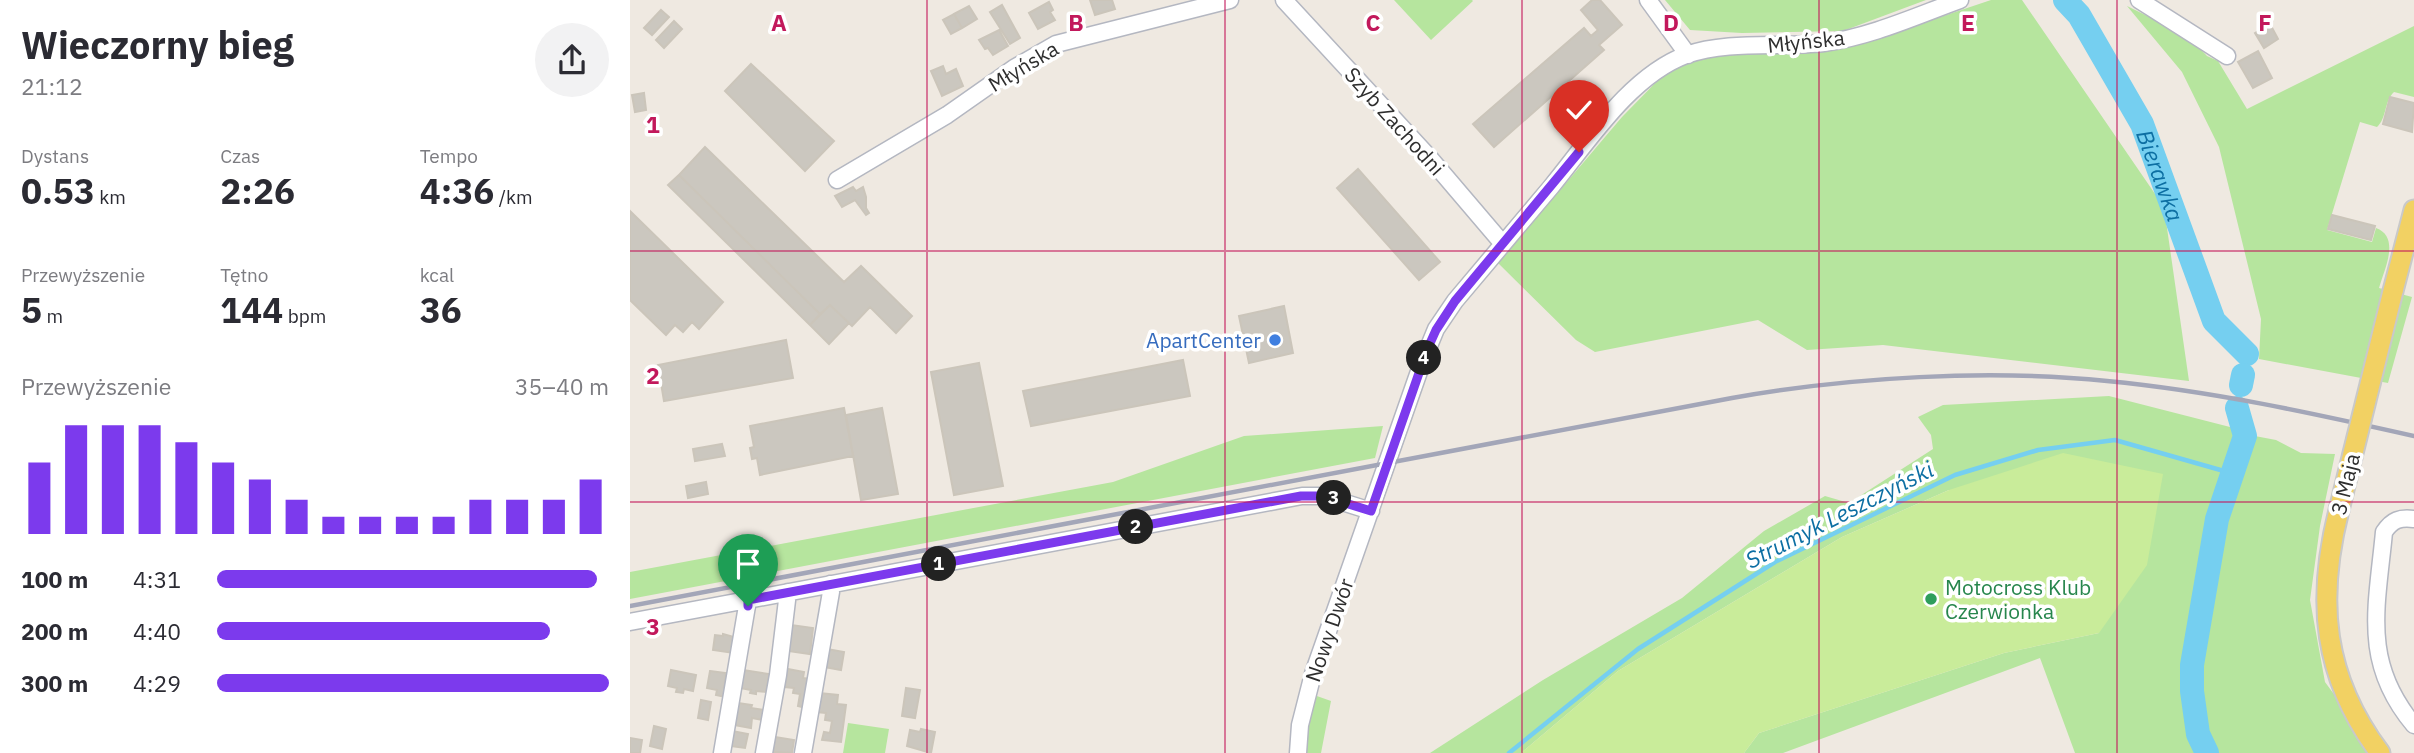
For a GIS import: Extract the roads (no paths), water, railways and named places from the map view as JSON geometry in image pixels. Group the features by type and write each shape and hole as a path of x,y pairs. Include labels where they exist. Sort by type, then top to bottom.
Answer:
{"main road":[{"name":"3 Maja","path":"2380,753 2350,705 2337,674 2330,645 2326,573 2339,510 2414,210"}],"street":[{"name":"Młyńska","path":"837,180 947,115 1025,61 1056,44 1230,0"},
{"name":"Szyb Zachodni","path":"1284,0 1437,166 1503,244"},
{"path":"1648,0 1688,55"},
{"name":"Młyńska","path":"1371,511 1436,330 1455,301 1631,93 1660,69 1688,55 1724,48 1816,44 1841,40 1960,0"},
{"path":"2139,0 2227,56"},
{"path":"630,622 1301,496 1323,496 1371,511"},
{"name":"Nowy Dwór","path":"1298,753 1300,725 1310,683 1371,511"},
{"path":"2414,519 2400,518 2390,523 2385,532 2376,639 2384,677 2394,699 2414,725"},
{"path":"803,753 830,584"},
{"path":"764,753 789,592"},
{"path":"722,753 748,600"}],"waterway":[{"name":"Bierawka","path":"2065,0 2079,15 2142,124 2214,321 2247,354"},
{"name":"Bierawka","path":"2241,385 2243,375"},
{"name":"Bierawka","path":"2207,753 2198,734 2192,691 2192,665 2217,519 2245,436 2237,408"},
{"name":"Strumyk Leszczyński","path":"1509,753 1638,649 1775,562 1955,475 2038,450 2115,440 2231,473"}],"railway":[{"path":"630,606 1732,398 1871,380 2015,376 2062,377 2146,385 2299,411 2414,436"}],"place":[{"name":"ApartCenter","path":"1275,340"},
{"name":"Motocross Klub Czerwionka","path":"1931,599"}]}
